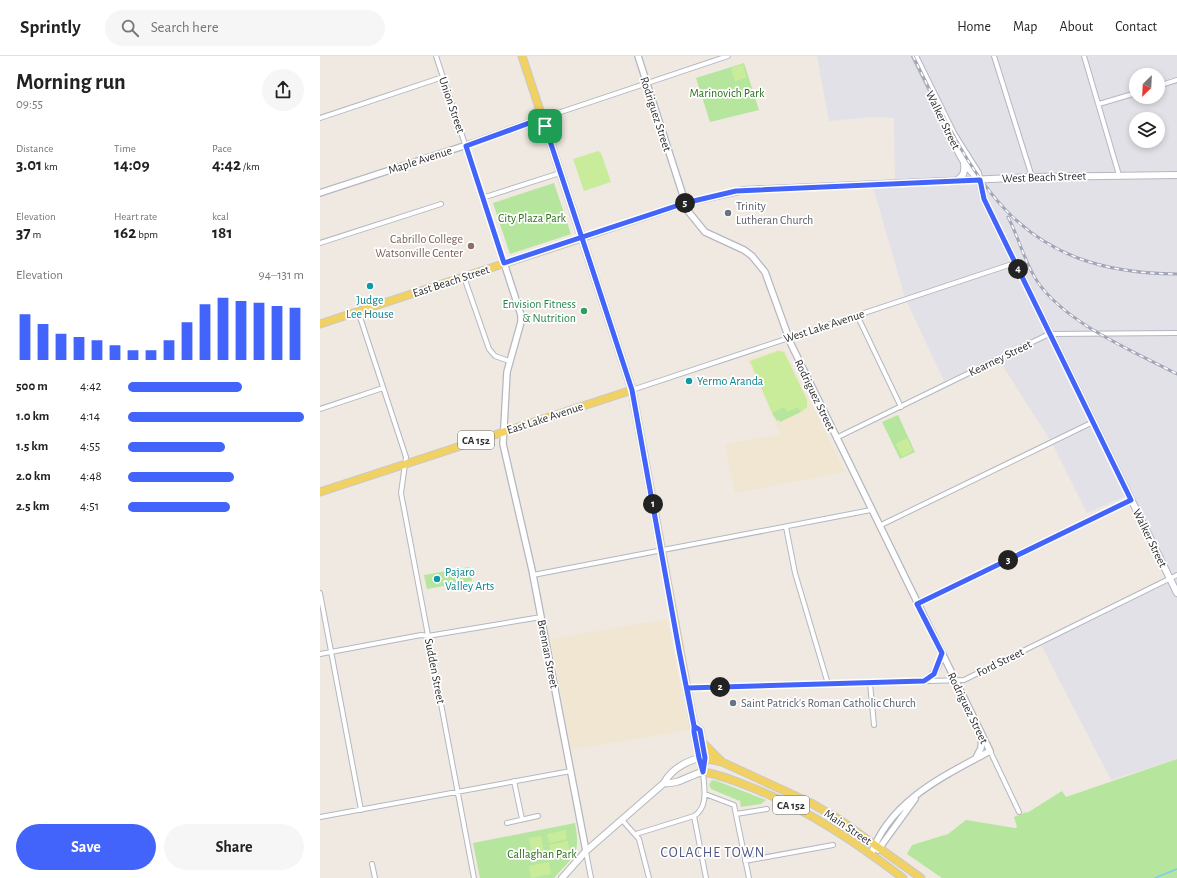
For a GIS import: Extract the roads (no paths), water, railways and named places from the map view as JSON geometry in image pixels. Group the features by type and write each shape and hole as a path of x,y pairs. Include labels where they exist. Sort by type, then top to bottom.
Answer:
{"main road":[{"path":"522,56 632,390 694,732 702,758"},
{"name":"Walker Street","path":"911,56 964,163 972,174 980,180"},
{"name":"Walker Street","path":"915,56 954,135 978,173 984,199 1177,593"},
{"path":"955,181 964,174 964,163"},
{"name":"West Beach Street","path":"582,238 685,203 744,190 1032,177 1177,174"},
{"name":"East Beach Street","path":"320,324 582,238"},
{"name":"East Lake Avenue","path":"320,492 632,390"},
{"path":"664,783 673,784 692,774 703,772 703,743 700,730 694,726"},
{"path":"703,743 722,762"},
{"path":"562,878 586,851 664,783 666,778 686,762 702,758"},
{"name":"Main Street","path":"702,758 722,762 811,804 840,820 920,878"},
{"name":"Main Street","path":"703,772 732,779 805,812 844,835 903,878"}],"street":[{"name":"Union Street","path":"436,56 521,315 521,326 509,361 503,432"},
{"name":"Rodriguez Street","path":"638,56 685,203 692,217 705,232 744,250 760,264 768,280 788,338 1019,812"},
{"path":"543,118 728,56"},
{"path":"994,56 1032,177"},
{"path":"1084,56 1119,175"},
{"path":"320,118 443,77"},
{"path":"1165,84 1177,80"},
{"path":"1099,104 1129,95"},
{"name":"Maple Avenue","path":"320,194 466,146 543,118"},
{"path":"482,198 560,173"},
{"path":"320,243 441,204"},
{"name":"West Lake Avenue","path":"632,390 1015,264"},
{"path":"464,277 489,349 495,356 509,361"},
{"path":"358,312 406,456 406,464"},
{"path":"857,315 901,407"},
{"name":"Kearney Street","path":"836,438 1049,334 1177,333"},
{"path":"320,409 383,388"},
{"path":"879,526 1093,422"},
{"name":"Brennan Street","path":"503,432 503,444 533,574 591,878"},
{"name":"Sudden Street","path":"406,464 401,493 474,878"},
{"path":"917,604 1131,500"},
{"path":"533,574 871,510"},
{"path":"786,527 795,573 828,684"},
{"name":"Ford Street","path":"687,688 964,680 1177,575"},
{"path":"320,592 361,810"},
{"path":"320,654 420,635 428,636 541,617"},
{"path":"924,681 934,674 942,653"},
{"path":"870,683 874,724"},
{"path":"976,759 981,748 982,735"},
{"name":"Rodriguez Street","path":"872,855 897,813 905,804 934,781 990,751"},
{"path":"320,818 571,771"},
{"path":"636,834 694,816 702,808 705,794 703,772"},
{"path":"514,781 522,820"},
{"path":"705,794 734,805 749,878"},
{"path":"736,814 767,809"},
{"path":"507,822 538,816"},
{"path":"694,816 706,878"},
{"path":"622,820 636,834 649,878"},
{"path":"746,861 834,845"},
{"path":"372,864 375,878"}],"waterway":[{"path":"1155,878 1177,869"}],"railway":[{"path":"913,56 958,144 982,181 1008,213 1039,238 1077,258 1122,270 1177,274"},
{"path":"1008,217 1032,273 1049,296 1064,310 1101,335 1177,374"}],"place":[{"name":"Trinity Lutheran Church","path":"728,213"},
{"name":"Cabrillo College Watsonville Center","path":"471,246"},
{"name":"Judge Lee House","path":"370,286"},
{"name":"Envision Fitness & Nutrition","path":"584,311"},
{"name":"Yermo Aranda","path":"689,381"},
{"name":"Pajaro Valley Arts","path":"437,579"},
{"name":"Saint Patrick's Roman Catholic Church","path":"733,703"}],"district":[{"name":"COLACHE TOWN","path":"713,853"}],"park label":[{"name":"Marinovich Park","path":"727,93"},
{"name":"City Plaza Park","path":"532,218"},
{"name":"Callaghan Park","path":"542,854"}]}
